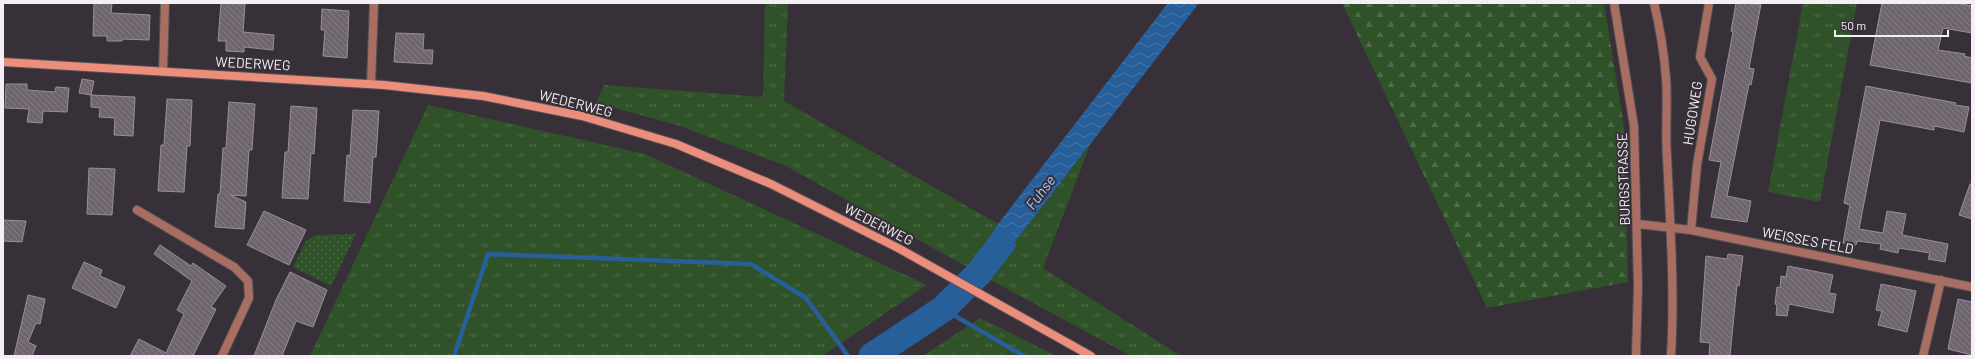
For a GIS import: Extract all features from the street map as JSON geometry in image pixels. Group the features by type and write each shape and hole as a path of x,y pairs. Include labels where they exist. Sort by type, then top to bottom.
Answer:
{"main road":[{"name":"WEDERWEG","path":"3,62 371,84 431,90 517,102 582,116 676,144 771,184 898,248 1091,356"}],"street":[{"path":"163,71 165,3"},
{"path":"371,84 374,3"},
{"name":"BURGSTRASSE","path":"1614,3 1634,126 1638,224 1636,356"},
{"path":"1654,3 1663,43 1666,79 1667,155 1674,311 1672,356"},
{"name":"HUGOWEG","path":"1691,230 1697,165 1712,79 1700,57 1709,3"},
{"path":"137,210 234,266 248,281 249,298 222,356"},
{"name":"WEISSES FELD","path":"1638,224 1691,230 1972,287"},
{"path":"1923,356 1941,280"}],"green space":[{"path":"765,3 788,3 784,101 998,224 969,268 784,165 677,125 596,103 604,85 763,97"},
{"path":"1342,3 1604,3 1624,127 1628,282 1487,308"},
{"path":"1803,3 1857,3 1820,202 1768,192"},
{"path":"428,105 645,154 927,285 822,356 310,356"},
{"path":"1090,145 1043,268 1181,356 1131,356 987,278"},
{"path":"356,234 331,286 293,267 306,241 316,235"},
{"path":"980,318 1056,356 923,356"}],"water":[{"path":"1168,3 1199,3 987,278 969,268 998,224"}],"building":[{"path":"94,3 112,3 111,13 150,15 149,40 122,39 122,41 107,41 107,36 93,36"},
{"path":"221,3 245,4 243,32 274,35 273,50 244,47 244,52 226,51 226,41 218,41"},
{"path":"1736,3 1761,4 1749,68 1754,69 1751,85 1749,84 1727,196 1751,201 1747,222 1711,217 1721,162 1709,160 1733,32 1731,31"},
{"path":"1882,3 1957,3 1972,6 1972,33 1943,28 1938,50 1965,54 1964,56 1972,58 1972,83 1870,65"},
{"path":"322,9 349,11 347,58 323,56 325,30 321,30"},
{"path":"396,33 424,34 423,50 433,50 432,64 394,62"},
{"path":"82,79 94,81 91,95 79,93"},
{"path":"6,84 27,84 27,90 55,92 56,87 69,88 67,112 43,111 42,123 27,122 29,109 5,108"},
{"path":"1866,86 1956,103 1955,105 1969,107 1964,132 1934,126 1934,130 1880,120 1859,229 1883,233 1887,211 1906,214 1902,235 1948,244 1945,262 1928,259 1930,253 1899,248 1898,253 1880,249 1881,244 1857,241 1856,245 1843,243 1850,205 1844,203"},
{"path":"91,95 135,97 133,136 114,135 115,118 99,117 100,108 91,107"},
{"path":"167,99 192,100 190,146 187,146 184,192 158,191 161,145 164,145"},
{"path":"229,102 255,104 252,150 249,150 246,196 230,195 246,202 244,229 215,227 218,194 220,194 223,148 226,148"},
{"path":"291,106 317,108 314,154 311,153 308,199 282,198 285,152 288,152"},
{"path":"353,110 379,111 376,157 373,157 370,203 344,201 347,155 350,156"},
{"path":"89,168 115,169 112,215 87,214"},
{"path":"1970,184 1972,184 1972,219 1959,215"},
{"path":"264,211 306,230 289,265 247,245"},
{"path":"3,220 26,221 22,242 3,241"},
{"path":"160,245 191,266 193,263 226,286 211,307 216,309 193,356 130,356 139,339 166,353 184,314 177,310 192,281 154,254"},
{"path":"1728,254 1743,256 1739,286 1737,285 1730,356 1709,356 1710,343 1700,342 1706,256 1727,259"},
{"path":"84,262 102,270 100,276 125,287 116,308 72,288"},
{"path":"1788,266 1833,275 1829,293 1836,294 1833,313 1789,304 1787,316 1776,315 1777,305 1775,304 1777,287 1780,288 1781,276 1786,277"},
{"path":"290,272 327,290 313,327 296,321 282,356 254,356 276,300"},
{"path":"1881,284 1916,291 1907,332 1878,325 1882,311 1876,310"},
{"path":"28,295 45,299 40,324 36,323 28,342 36,346 32,356 14,356"},
{"path":"1958,299 1972,302 1972,355 1948,349"}],"waterway":[{"name":"Fuhse","path":"872,356 943,309 979,273 1002,243"},
{"path":"454,356 488,254 751,264 806,298 848,356"},
{"path":"943,309 1024,356"}]}
